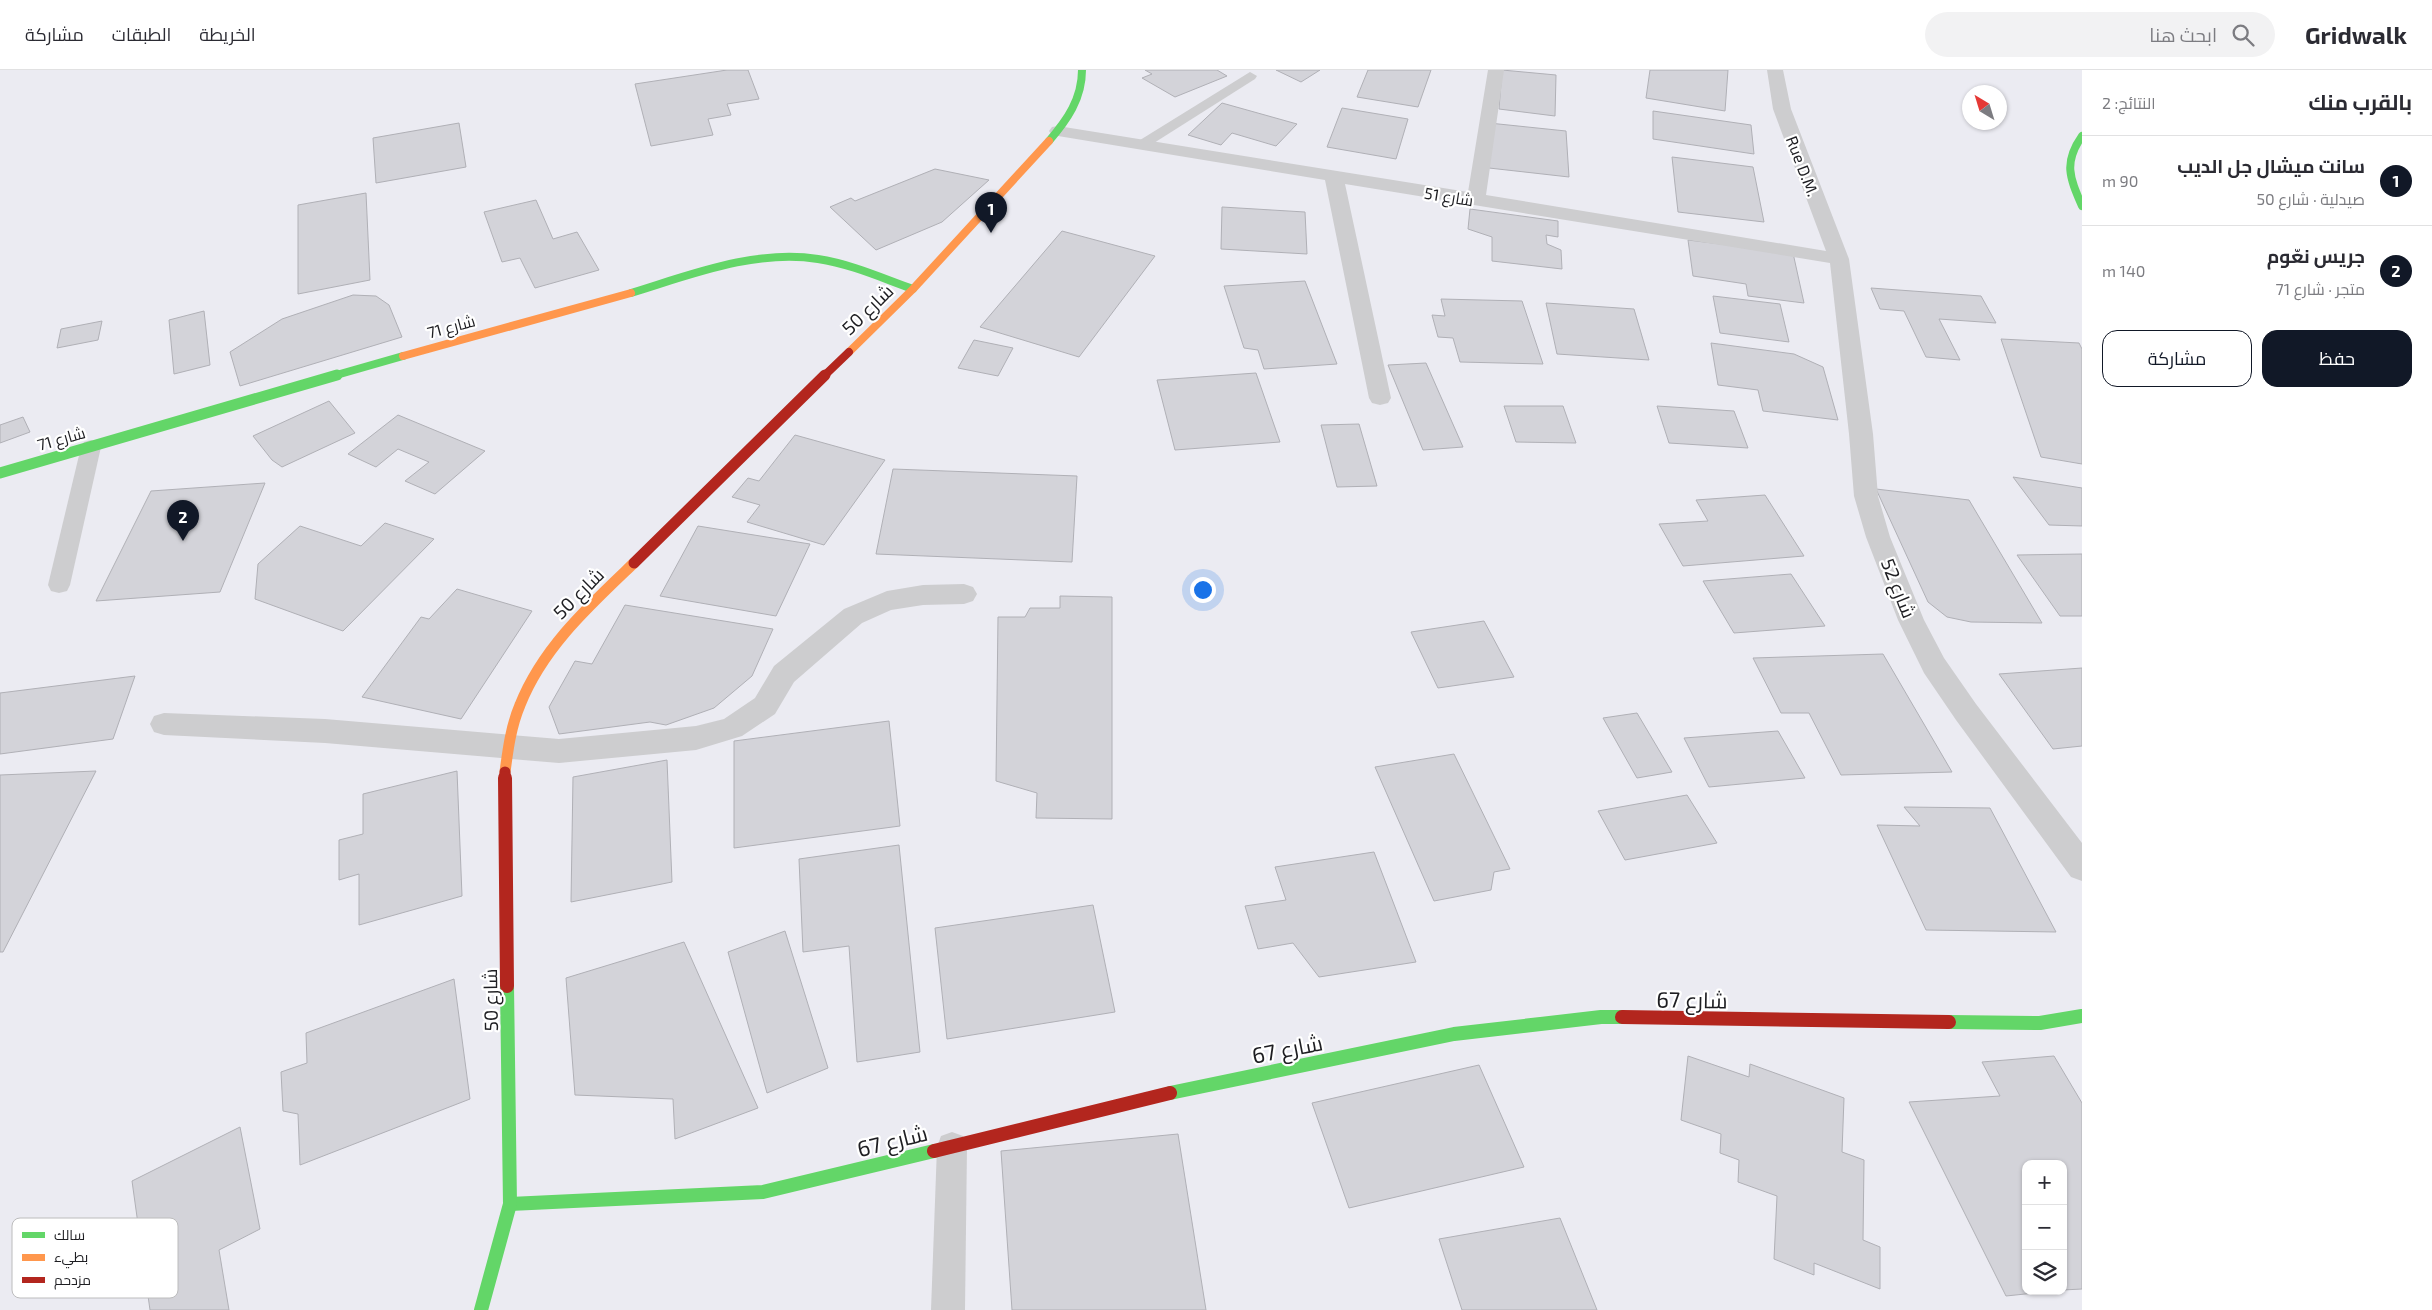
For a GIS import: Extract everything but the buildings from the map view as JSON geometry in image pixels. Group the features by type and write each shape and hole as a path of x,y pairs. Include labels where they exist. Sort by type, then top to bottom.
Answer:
{"street":[{"name":"شارع 50","path":"481,1310 510,1204 504,786 508,748 522,701 537,668 563,632 913,289 1058,131 1078,99 1083,83 1082,70"},
{"path":"1476,200 1496,70"},
{"name":"Rue D.M.","path":"1775,70 1782,109 1839,259"},
{"name":"شارع 51","path":"1058,131 1839,259"},
{"path":"2082,136 2069,152 2068,172 2082,206"},
{"path":"1334,177 1380,398"},
{"name":"شارع 71","path":"0,474 374,364 705,272 762,259 781,257 817,259 855,269 913,289"},
{"name":"شارع 52","path":"1839,259 1861,434 1866,496 1878,537 1911,620 1934,665 1966,712 2082,867"},
{"path":"164,724 325,731 559,751 696,738 732,728 765,706 784,674 853,616 887,600 923,595 964,594"},
{"name":"شارع 67","path":"510,1204 763,1192 1221,1081 1454,1034 1601,1017 2040,1023 2082,1016"}],"lane":[{"path":"1140,145 1250,76"},
{"path":"59,586 91,447"},
{"path":"948,1310 952,1147"}],"traffic: fast":[{"path":"1049,141 1073,108 1080,90 1082,70"},
{"path":"2082,136 2071,154 2070,162 2071,178 2082,206"},
{"path":"631,293 724,266 748,261 796,257 818,259 842,265 913,289"},
{"path":"0,473 403,356"},
{"path":"481,1310 510,1204 507,986"},
{"path":"1949,1022 2040,1023 2082,1016"},
{"path":"1170,1093 1454,1034 1601,1017 1622,1017"},
{"path":"510,1204 763,1192 934,1151"}],"traffic: slow":[{"path":"849,352 913,289 1049,141"},
{"path":"403,356 631,293"},
{"path":"505,772 510,737 519,706 547,654 587,609 634,563"}],"traffic: jam":[{"path":"634,563 849,352"},
{"path":"505,772 507,986"},
{"path":"1622,1017 1949,1022"},
{"path":"934,1151 1170,1093"}],"place":[{"name":"سانت ميشال جل الديب","path":"991,233"},
{"name":"جريس نعّوم","path":"183,541"}]}
